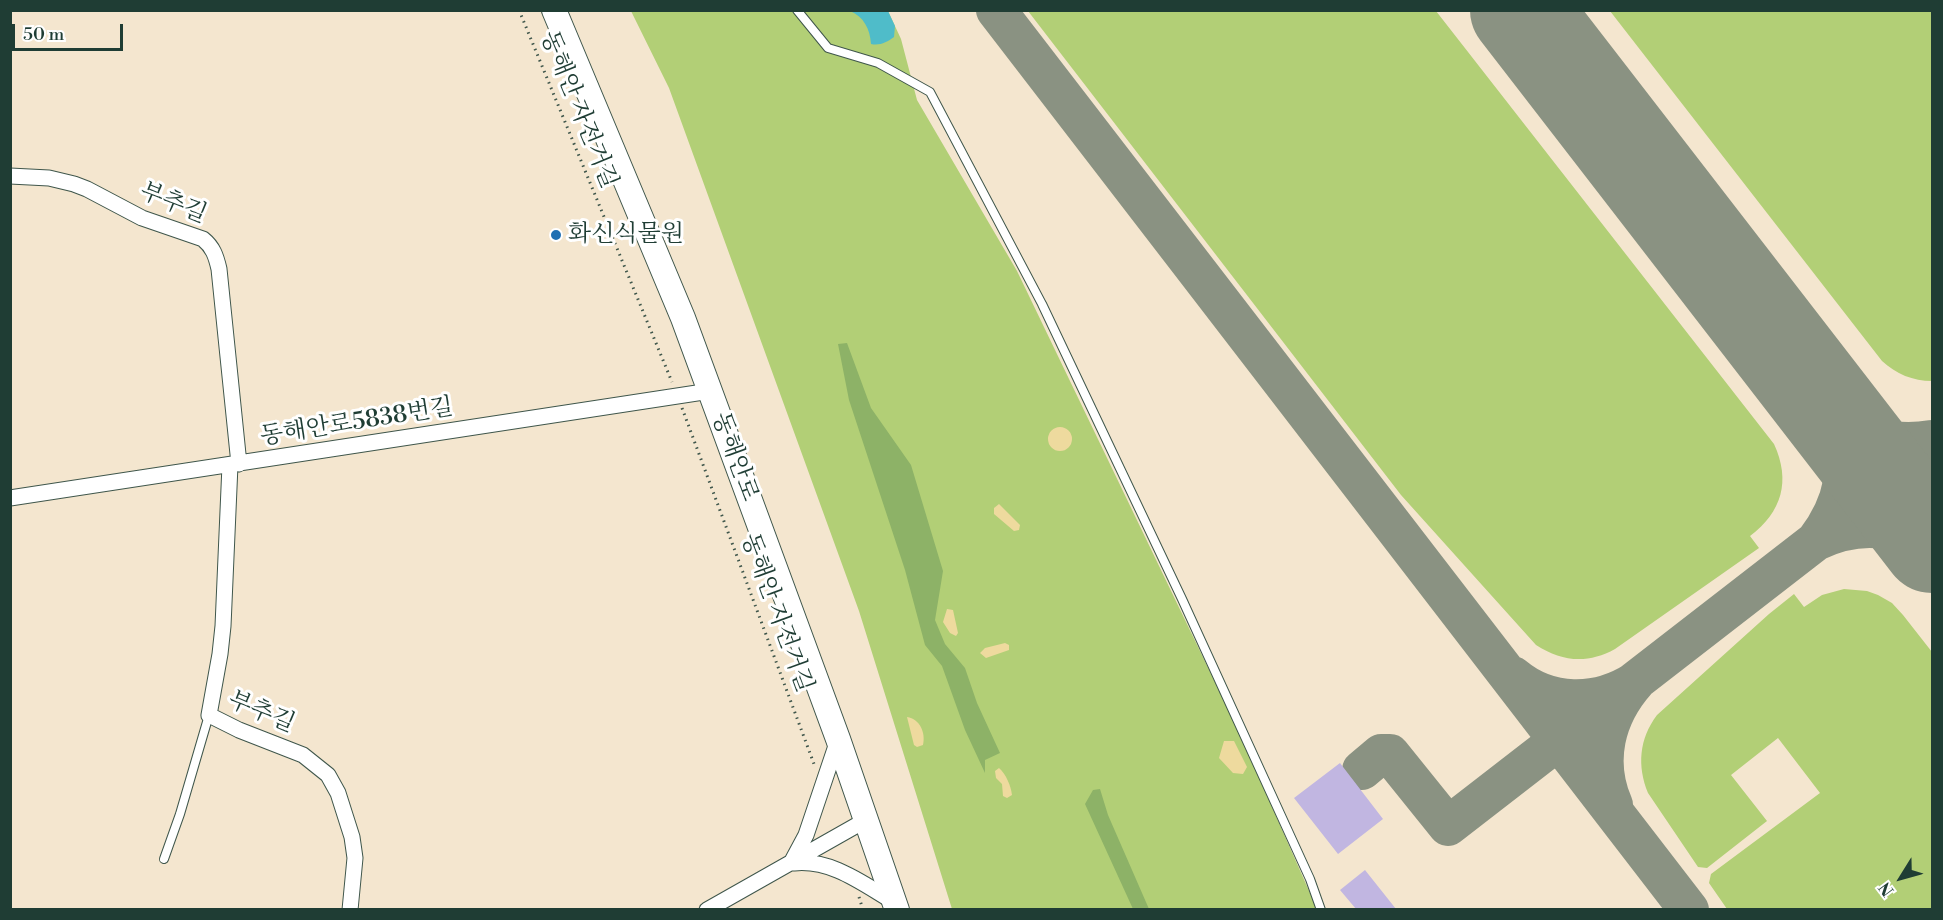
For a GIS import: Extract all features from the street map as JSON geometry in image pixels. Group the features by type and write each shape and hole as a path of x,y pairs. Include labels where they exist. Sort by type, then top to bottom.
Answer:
{"main road":[{"name":"동해안로","path":"554,10 646,229 710,391 838,739 896,906"}],"street":[{"name":"부추길","path":"10,176 49,178 74,184 142,218 203,240 213,250 219,269 234,465 223,626 209,715 239,730 303,755 328,775 338,793 352,837 354,871 350,909"},
{"name":"동해안로5838번길","path":"10,498 710,391"},
{"path":"791,863 806,835 838,739"},
{"path":"707,909 866,820"},
{"path":"791,863 817,862 838,870 896,906"}],"lane":[{"path":"797,10 828,48 878,63 930,92 1042,304 1186,610 1310,879 1321,909"},
{"path":"164,859 180,814 209,715"}],"path":[{"name":"동해안 자전거길","path":"519,10 677,397 815,768"},
{"path":"858,895 863,909"}],"green space":[{"path":"631,11 888,11 901,39 917,100 1017,271 1239,732 1317,909 952,909 859,611 669,88"},
{"path":"1028,11 1436,11 1774,444 1782,471 1782,483 1780,495 1770,517 1750,536 1759,548 1605,654 1585,659 1565,658 1536,645 1401,495"},
{"path":"1610,11 1932,11 1932,381 1905,376 1882,361"},
{"path":"847,343 871,408 911,465 943,571 935,620 945,644 965,668 977,703 1000,753 985,760 985,773 965,730 942,666 925,645 905,570 849,400 838,344"},
{"path":"1844,589 1867,591 1892,603 1932,652 1932,909 1727,909 1709,883 1711,874 1820,793 1778,738 1731,775 1767,821 1707,868 1698,867 1648,793 1644,783 1641,763 1646,734 1657,715 1794,594 1804,607 1822,595"},
{"path":"1100,789 1108,815 1149,909 1133,909 1085,804 1093,790"}],"sand":[{"path":"1060,427 1065,428 1071,434 1071,444 1065,450 1060,451 1055,450 1049,444 1048,439 1049,434 1055,428"},
{"path":"999,504 1020,525 1019,530 1014,531 994,514 994,508"},
{"path":"947,609 953,610 958,633 956,636 950,633 943,622"},
{"path":"1005,643 1009,645 1009,650 986,658 980,653 985,648"},
{"path":"907,717 912,718 921,727 924,736 923,745 917,747 914,745"},
{"path":"1224,741 1234,741 1247,767 1243,774 1233,773 1219,758"},
{"path":"999,768 1011,788 1012,795 1007,798 1003,796 1002,784 996,778 995,771"}],"water":[{"path":"850,11 888,11 895,26 894,37 883,43 871,44 865,24"}],"building":[{"path":"1340,763 1383,819 1338,854 1294,798"},
{"path":"1365,870 1396,909 1356,909 1340,890"}],"taxiway":[{"path":"996,10 1689,910"},
{"path":"1838,421 1849,428 1883,440 1895,442 1932,440"},
{"path":"1816,541 1834,513 1843,484 1844,453 1838,421"},
{"path":"1932,482 1930,501 1932,525"},
{"path":"1362,770 1381,754 1390,754 1448,826 1816,541 1846,531 1876,528 1904,534 1932,548"},
{"path":"1513,676 1542,693 1573,699 1605,695 1636,681 1617,709 1606,740 1604,772 1613,805"}],"runway":[{"path":"1520,10 1932,543"}],"place":[{"name":"화신식물원","path":"556,235"}]}
